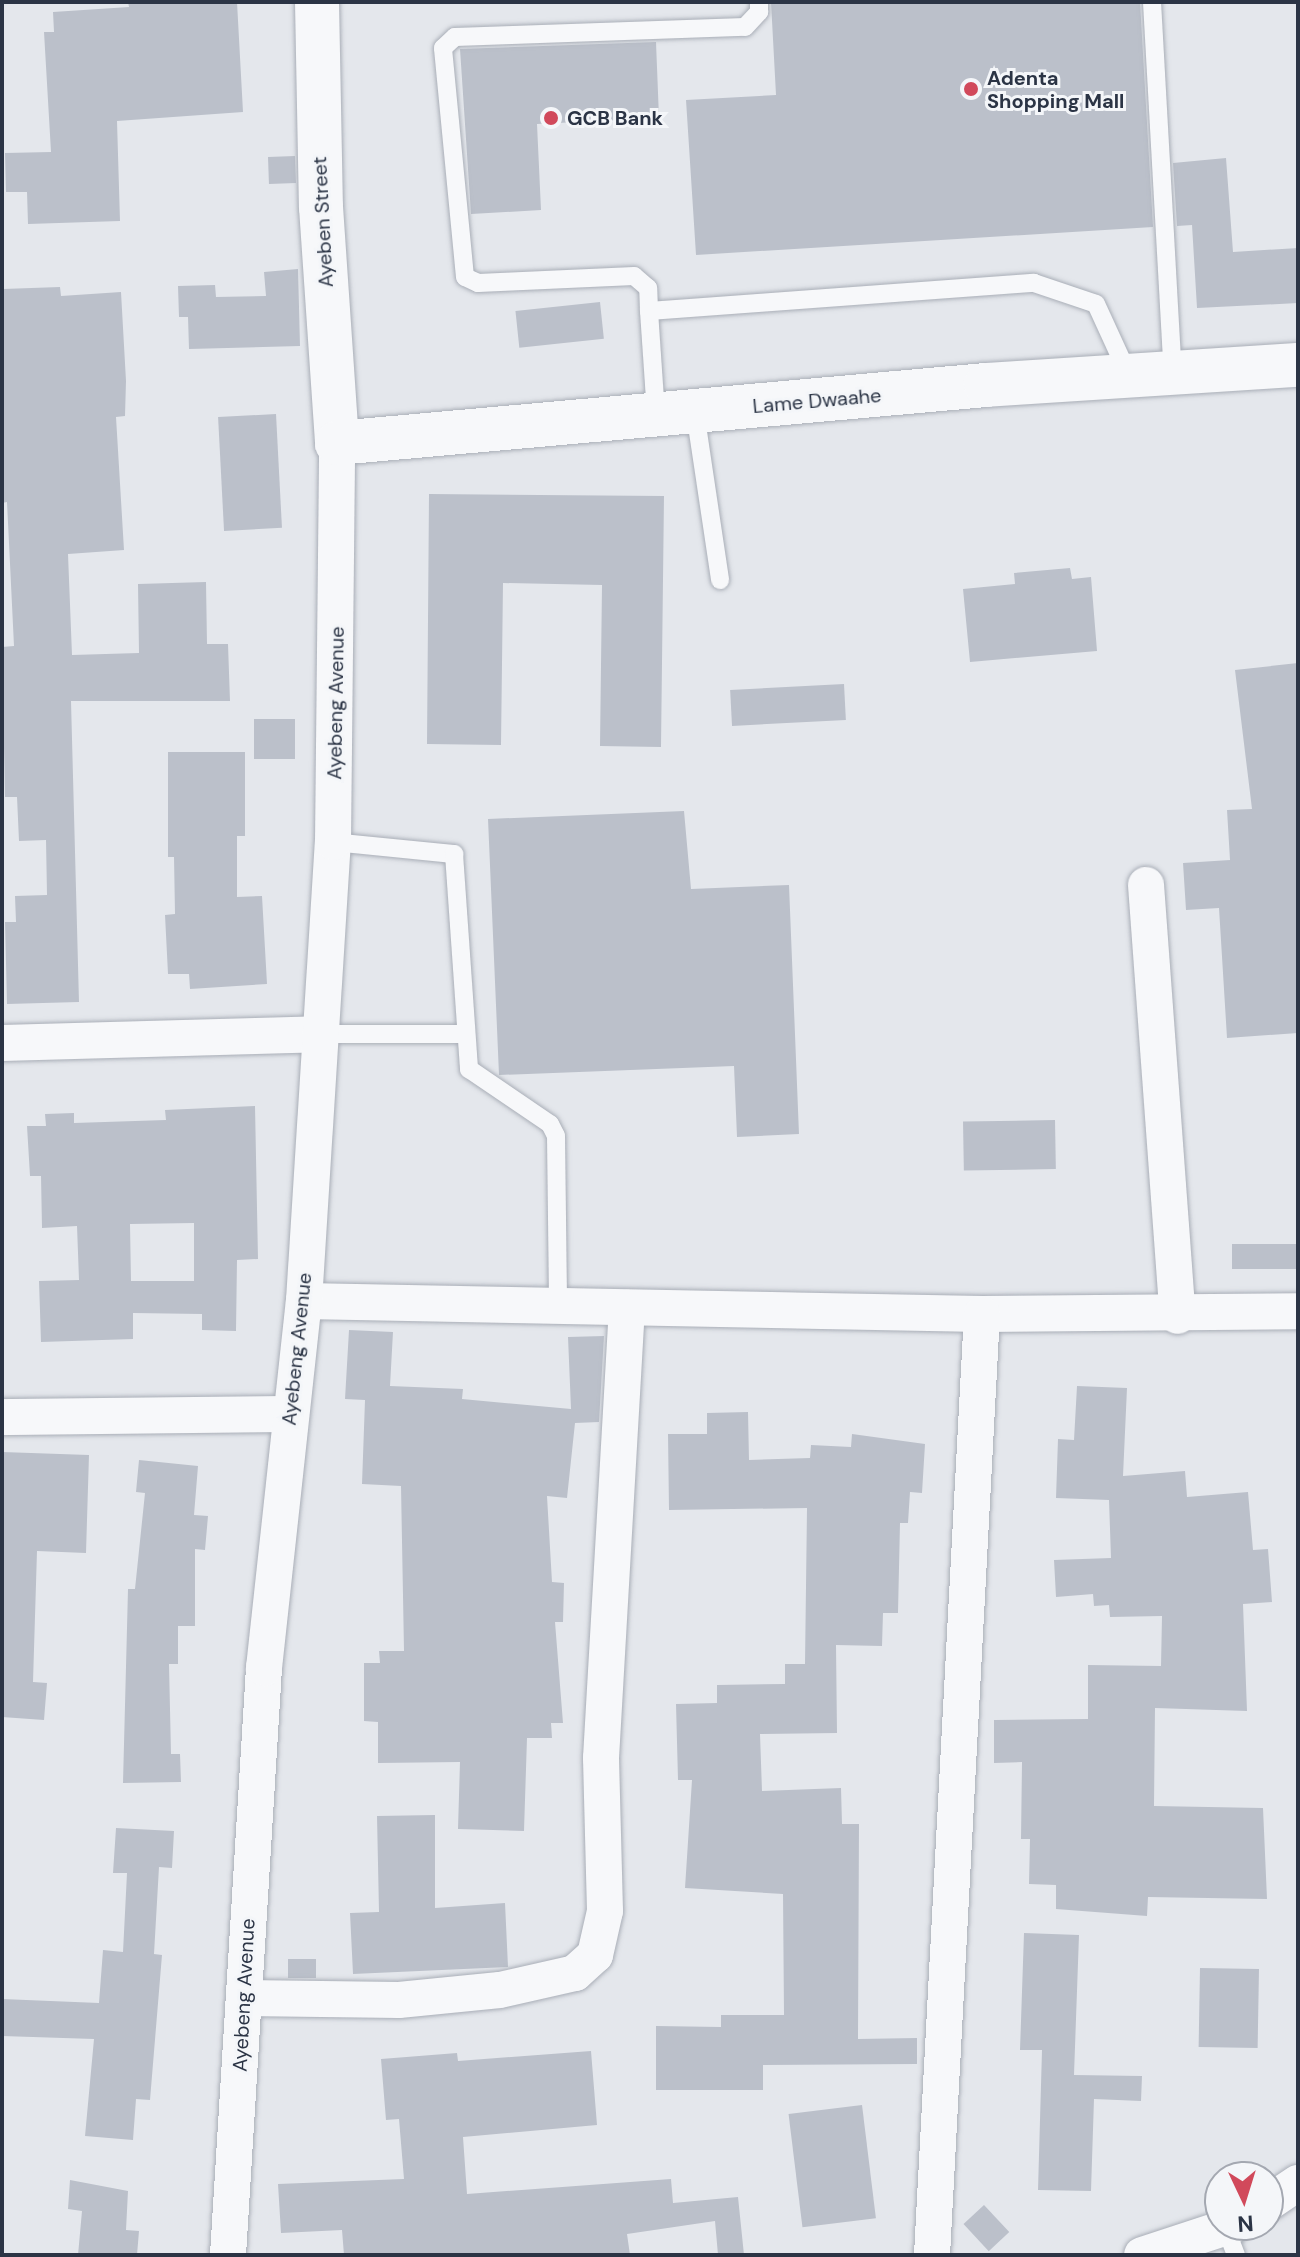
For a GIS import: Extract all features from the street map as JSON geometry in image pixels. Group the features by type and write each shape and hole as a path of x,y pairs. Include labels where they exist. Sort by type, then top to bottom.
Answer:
{"street":[{"name":"Ayeben Street","path":"317,2 321,207 337,443"},
{"name":"Lame Dwaahe","path":"337,443 1129,376 1298,365"},
{"name":"Ayebeng Avenue","path":"228,2255 264,1668 304,1301 333,842 337,443"},
{"path":"1146,885 1178,1316"},
{"path":"2,1043 319,1034"},
{"path":"304,1301 558,1308 1178,1316 1298,1311"},
{"path":"244,1998 399,2000 500,1990 575,1973 595,1955 605,1911 601,1758 627,1308"},
{"path":"932,2255 982,1314"},
{"path":"2,1417 290,1414"},
{"path":"1142,2255 1208,2241"}],"lane":[{"path":"720,580 649,311 648,288 634,276 478,283 465,277 443,48 455,37 745,27 759,12 759,2"},
{"path":"1152,2 1173,373"},
{"path":"649,311 1034,283 1096,304 1129,376"},
{"path":"333,842 454,854 463,1034 469,1069 478,1080 550,1124 556,1136 558,1308"},
{"path":"319,1034 463,1034"}],"building":[{"path":"128,2 237,2 243,112 117,121 120,221 28,224 27,192 6,192 5,153 51,152 44,32 54,32 53,12 129,7"},
{"path":"771,2 1140,2 1153,227 696,255 686,100 776,95"},
{"path":"656,42 659,118 537,124 541,210 471,214 460,49"},
{"path":"295,156 296,183 269,184 268,157"},
{"path":"1226,158 1233,252 1298,248 1298,303 1197,308 1192,225 1177,226 1173,163"},
{"path":"298,269 300,346 189,349 188,317 179,317 178,286 215,285 216,297 266,296 264,272"},
{"path":"60,287 61,296 121,292 126,381 125,416 116,417 124,550 68,554 72,655 139,653 138,584 206,582 207,644 228,644 230,701 71,701 79,1002 7,1004 5,922 16,922 15,896 47,895 46,840 19,841 17,797 5,797 2,647 14,646 7,502 2,503 3,289"},
{"path":"600,302 604,339 519,348 515,311"},
{"path":"276,414 282,528 224,531 218,417"},
{"path":"429,494 664,496 661,747 600,746 602,585 503,583 501,745 427,744"},
{"path":"1070,568 1072,579 1091,577 1097,651 970,662 963,589 1015,584 1014,573"},
{"path":"1298,663 1298,1033 1227,1038 1219,908 1186,910 1183,863 1230,860 1227,810 1252,809 1235,670"},
{"path":"844,684 846,720 732,726 730,690"},
{"path":"254,719 295,719 295,759 254,759"},
{"path":"168,752 245,752 245,836 237,836 237,897 262,896 267,984 190,989 189,974 168,974 165,915 175,914 174,857 168,857"},
{"path":"684,811 691,889 789,885 799,1134 737,1137 734,1066 499,1075 488,819"},
{"path":"255,1106 258,1259 237,1260 236,1331 202,1330 202,1314 133,1313 133,1339 41,1342 39,1281 79,1280 77,1226 42,1228 41,1176 30,1176 27,1126 46,1126 45,1114 74,1113 74,1123 166,1120 165,1110","holes":["194,1223 194,1281 131,1281 130,1224"]},
{"path":"1055,1120 1056,1169 964,1171 963,1122"},
{"path":"1232,1244 1298,1244 1298,1269 1232,1269"},
{"path":"349,1330 393,1332 390,1386 463,1389 462,1399 571,1409 568,1337 604,1336 599,1422 575,1423 567,1498 547,1496 552,1582 564,1583 563,1622 555,1622 563,1723 551,1723 552,1738 527,1738 524,1831 458,1829 460,1762 378,1763 378,1722 364,1721 364,1663 380,1663 379,1651 404,1651 401,1486 362,1484 365,1400 345,1399"},
{"path":"1077,1386 1127,1388 1123,1476 1185,1471 1187,1497 1248,1492 1253,1550 1268,1549 1272,1602 1243,1604 1247,1711 1155,1708 1154,1806 1263,1808 1267,1899 1148,1897 1147,1916 1056,1909 1056,1885 1029,1884 1030,1839 1021,1839 1022,1762 994,1763 994,1720 1088,1719 1088,1665 1161,1666 1162,1616 1110,1617 1109,1605 1094,1606 1093,1594 1056,1597 1054,1560 1111,1558 1109,1500 1056,1498 1058,1439 1074,1440"},
{"path":"748,1412 749,1460 810,1458 811,1445 851,1447 852,1434 925,1444 922,1493 910,1492 908,1523 900,1523 898,1613 883,1613 882,1646 836,1645 837,1733 760,1734 762,1791 841,1788 842,1824 859,1824 858,2039 917,2038 917,2064 763,2065 763,2090 656,2090 656,2026 721,2027 721,2015 784,2015 783,1894 685,1888 692,1780 678,1780 676,1704 717,1703 717,1685 785,1684 785,1664 805,1664 807,1508 669,1510 668,1434 707,1434 707,1413"},
{"path":"2,1452 89,1455 86,1553 37,1551 33,1682 47,1683 44,1720 2,1717"},
{"path":"139,1460 198,1466 194,1515 208,1516 205,1550 195,1549 195,1626 178,1626 178,1664 169,1664 171,1754 180,1754 181,1782 123,1783 128,1589 135,1589 145,1493 136,1492"},
{"path":"435,1815 435,1908 505,1903 508,1967 353,1974 350,1913 379,1912 377,1816"},
{"path":"116,1828 174,1831 172,1868 159,1867 154,1954 162,1955 150,2100 136,2099 133,2140 85,2136 94,2039 2,2036 2,1999 99,2003 103,1950 123,1952 127,1873 113,1873"},
{"path":"1024,1933 1079,1935 1074,2075 1142,2076 1141,2101 1094,2099 1091,2191 1038,2190 1042,2050 1020,2050"},
{"path":"288,1959 316,1959 316,1978 288,1978"},
{"path":"1200,1968 1259,1969 1258,2048 1199,2047"},
{"path":"591,2051 597,2125 463,2137 467,2194 671,2179 673,2203 738,2197 744,2255 718,2255 715,2221 627,2234 630,2255 344,2255 342,2230 281,2233 278,2184 404,2179 399,2119 386,2120 381,2059 457,2053 458,2061"},
{"path":"862,2105 876,2218 802,2227 789,2114"},
{"path":"70,2180 128,2191 126,2230 139,2231 137,2255 78,2255 82,2211 68,2209"},
{"path":"984,2205 1009,2232 989,2251 964,2224"}],"place":[{"name":"Adenta Shopping Mall","path":"971,89"},
{"name":"GCB Bank","path":"551,118"}]}
